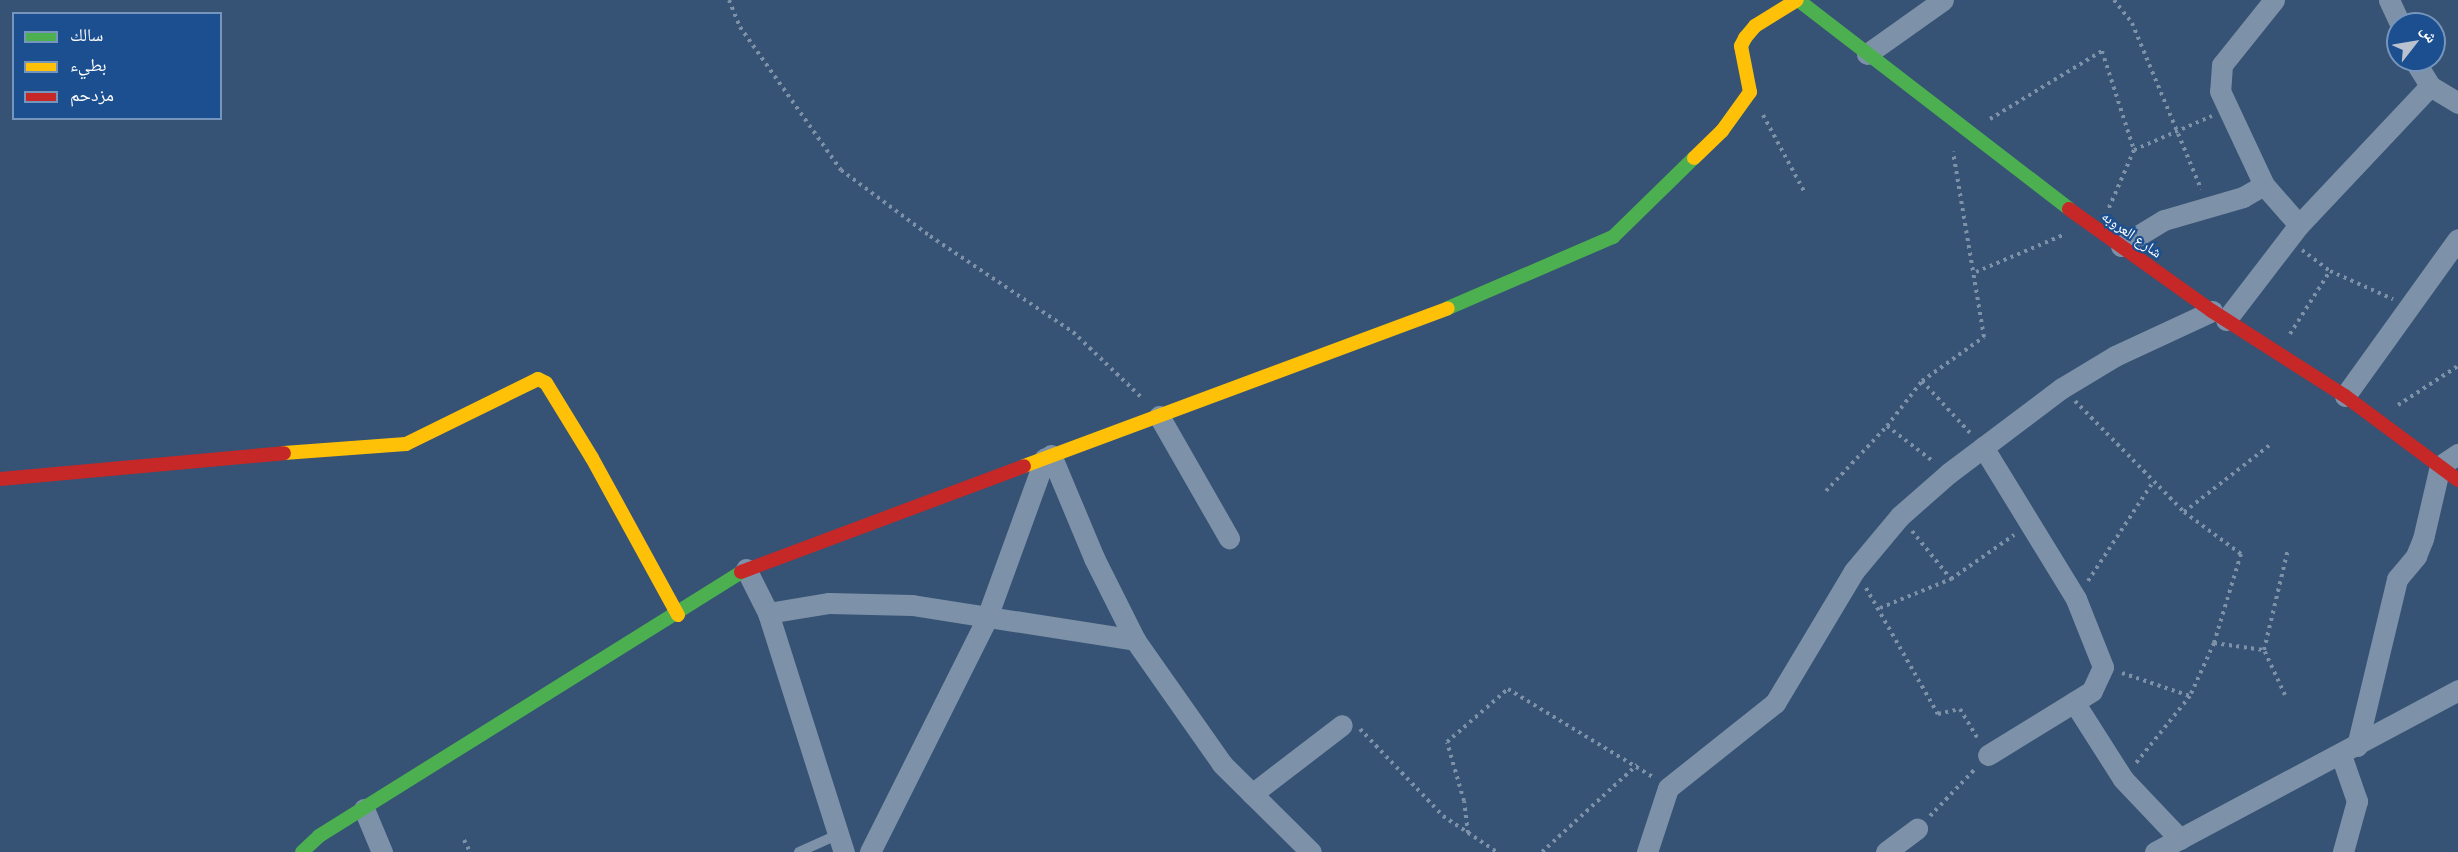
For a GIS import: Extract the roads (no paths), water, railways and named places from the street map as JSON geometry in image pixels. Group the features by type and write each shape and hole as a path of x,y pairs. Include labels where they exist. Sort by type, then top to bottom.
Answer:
{"street":[{"name":"شارع العروبه","path":"1797,0 2094,228 2219,315 2345,396 2458,480"},
{"path":"302,852 319,836 678,615 746,570 1439,312 1613,237 1722,130 1750,92 1741,46 1745,38 1755,26 1797,0"},
{"path":"1867,54 1943,0"},
{"path":"2274,0 2222,65 2220,91 2264,185 2294,232"},
{"path":"2421,72 2430,87 2458,103"},
{"path":"1647,852 1668,788 1775,703 1854,571 1900,516 1949,473 2062,388 2115,356 2219,315 2430,87"},
{"path":"2121,246 2164,219 2243,197 2264,185"},
{"path":"2345,396 2407,306 2458,238"},
{"path":"0,479 235,455 341,451 406,444 441,430 538,379 546,383 592,458 678,615"},
{"path":"1159,416 1228,538"},
{"path":"1983,447 2076,599 2103,667 2092,691 1988,755"},
{"path":"2343,852 2357,801 2349,751 2397,579 2416,556 2423,539 2440,466 2458,454"},
{"path":"870,852 986,620 1048,456"},
{"path":"1048,456 1134,640 1222,764 1311,852"},
{"path":"746,570 768,613 842,843"},
{"path":"768,613 853,602 912,605 986,620 1134,640"},
{"path":"2074,702 2123,779 2171,846 2458,690"},
{"path":"1252,794 1342,725"},
{"path":"364,809 382,852"},
{"path":"1886,852 1917,829"}],"lane":[{"path":"799,852 842,843"}]}
